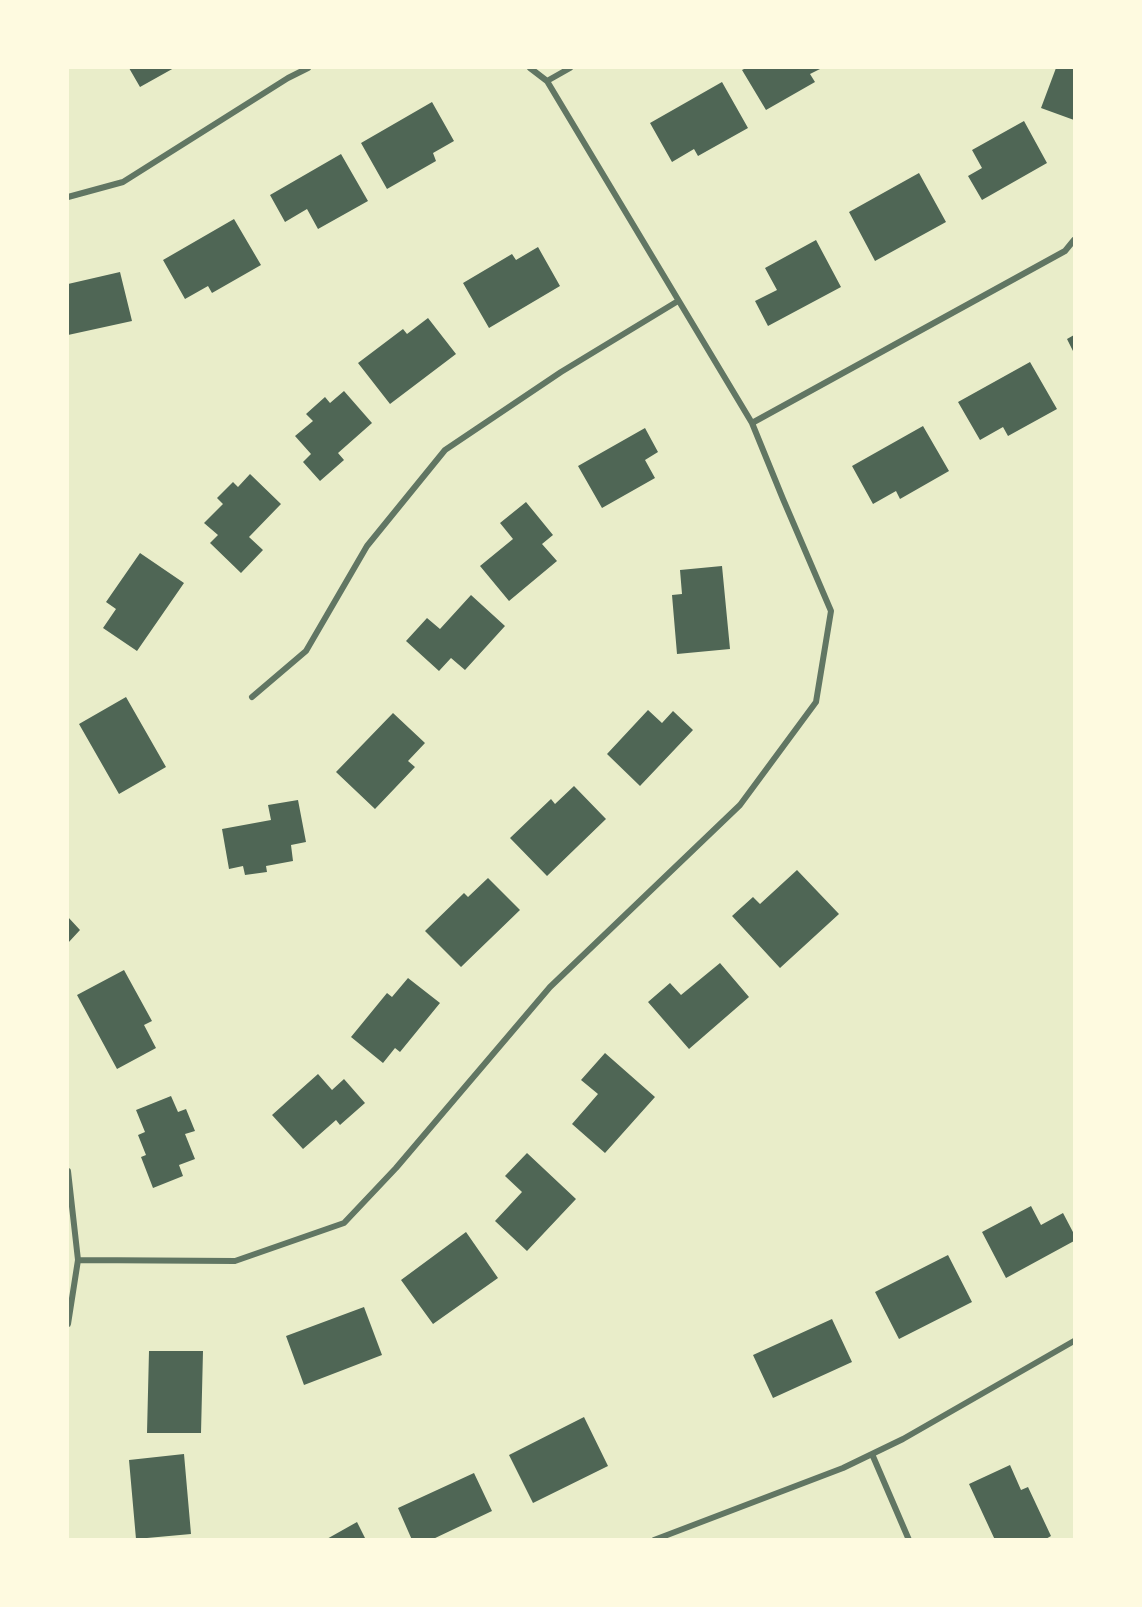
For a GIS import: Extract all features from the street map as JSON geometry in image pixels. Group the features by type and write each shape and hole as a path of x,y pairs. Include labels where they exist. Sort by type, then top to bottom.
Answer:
{"street":[{"path":"68,197 123,182 288,78 308,68"},
{"path":"78,1260 235,1261 344,1223 396,1168 550,987 740,805 816,702 831,611 752,423 547,81 530,68"},
{"path":"547,81 570,68"},
{"path":"752,423 1065,251 1074,240"},
{"path":"252,697 306,651 367,546 445,450 561,372 678,301"},
{"path":"68,1171 78,1260 68,1324"},
{"path":"654,1539 843,1468 903,1439 1074,1341"},
{"path":"872,1454 909,1539"}],"building":[{"path":"129,68 174,68 140,87"},
{"path":"746,68 822,68 810,74 815,82 766,110 742,70"},
{"path":"1056,68 1074,68 1074,120 1041,108"},
{"path":"722,82 748,128 698,156 694,149 672,162 650,123"},
{"path":"432,102 454,141 433,153 436,161 387,189 361,143"},
{"path":"1024,121 1047,163 982,200 968,176 982,168 972,150"},
{"path":"341,154 368,201 318,229 307,209 285,222 270,195"},
{"path":"919,173 946,222 875,261 849,212"},
{"path":"234,219 261,265 212,293 208,286 185,299 163,260"},
{"path":"816,240 841,287 768,326 755,301 777,290 765,268"},
{"path":"538,247 560,286 489,328 463,283 512,254 516,260"},
{"path":"120,272 132,321 68,335 68,284"},
{"path":"428,318 456,354 390,404 358,363 403,329 407,334"},
{"path":"1074,335 1074,353 1067,339"},
{"path":"1030,362 1057,409 1008,436 1003,427 980,440 958,402"},
{"path":"344,391 372,423 338,453 344,460 320,481 303,462 311,454 295,436 313,421 306,414 325,397 330,403"},
{"path":"923,426 949,471 900,499 896,491 873,504 852,466"},
{"path":"645,428 658,452 645,460 655,478 602,508 578,466"},
{"path":"250,474 281,504 249,537 263,550 241,573 210,543 218,535 204,523 223,504 217,498 233,482 238,487"},
{"path":"526,502 553,535 542,544 557,561 509,601 480,566 513,539 500,523"},
{"path":"140,553 184,583 137,651 103,628 116,609 106,602"},
{"path":"722,566 730,649 677,654 672,595 682,594 680,570"},
{"path":"471,595 505,626 465,670 451,658 439,671 406,641 427,618 440,629"},
{"path":"126,697 166,767 119,794 79,724"},
{"path":"648,710 662,723 673,711 693,730 640,786 607,754"},
{"path":"393,713 425,743 408,761 415,767 375,809 336,772"},
{"path":"574,786 606,819 547,876 510,838 551,799 555,804"},
{"path":"298,800 306,842 291,845 293,861 266,866 267,872 245,875 243,866 229,869 222,829 271,820 268,805"},
{"path":"797,870 839,914 780,968 732,916 753,897 760,904"},
{"path":"488,878 520,910 461,967 425,931 464,893 468,897"},
{"path":"68,917 80,930 68,943"},
{"path":"720,963 749,997 689,1049 648,1002 670,983 681,995"},
{"path":"124,970 152,1021 144,1025 156,1048 117,1069 77,995"},
{"path":"408,978 440,1003 400,1052 395,1048 383,1063 351,1037 387,993 392,997"},
{"path":"605,1053 655,1097 605,1153 572,1124 598,1094 581,1080"},
{"path":"318,1074 332,1090 344,1079 365,1103 340,1125 336,1120 303,1149 272,1115"},
{"path":"171,1096 178,1112 186,1109 195,1131 185,1134 195,1159 179,1165 183,1176 153,1188 141,1157 146,1155 138,1135 145,1132 136,1110"},
{"path":"527,1153 576,1199 527,1251 495,1221 522,1192 505,1176"},
{"path":"1031,1206 1041,1225 1063,1213 1074,1234 1074,1241 1006,1278 982,1232"},
{"path":"466,1232 498,1278 433,1324 401,1280"},
{"path":"948,1255 972,1302 899,1339 875,1292"},
{"path":"364,1307 382,1355 304,1385 286,1336"},
{"path":"832,1319 852,1362 773,1398 753,1355"},
{"path":"149,1351 203,1351 201,1433 147,1433"},
{"path":"584,1417 608,1466 533,1503 509,1455"},
{"path":"184,1454 191,1534 136,1539 129,1460"},
{"path":"1010,1465 1021,1490 1028,1487 1051,1536 1044,1540 995,1540 969,1484"},
{"path":"474,1473 492,1511 431,1540 412,1540 398,1508"},
{"path":"357,1522 366,1540 325,1540"}]}
